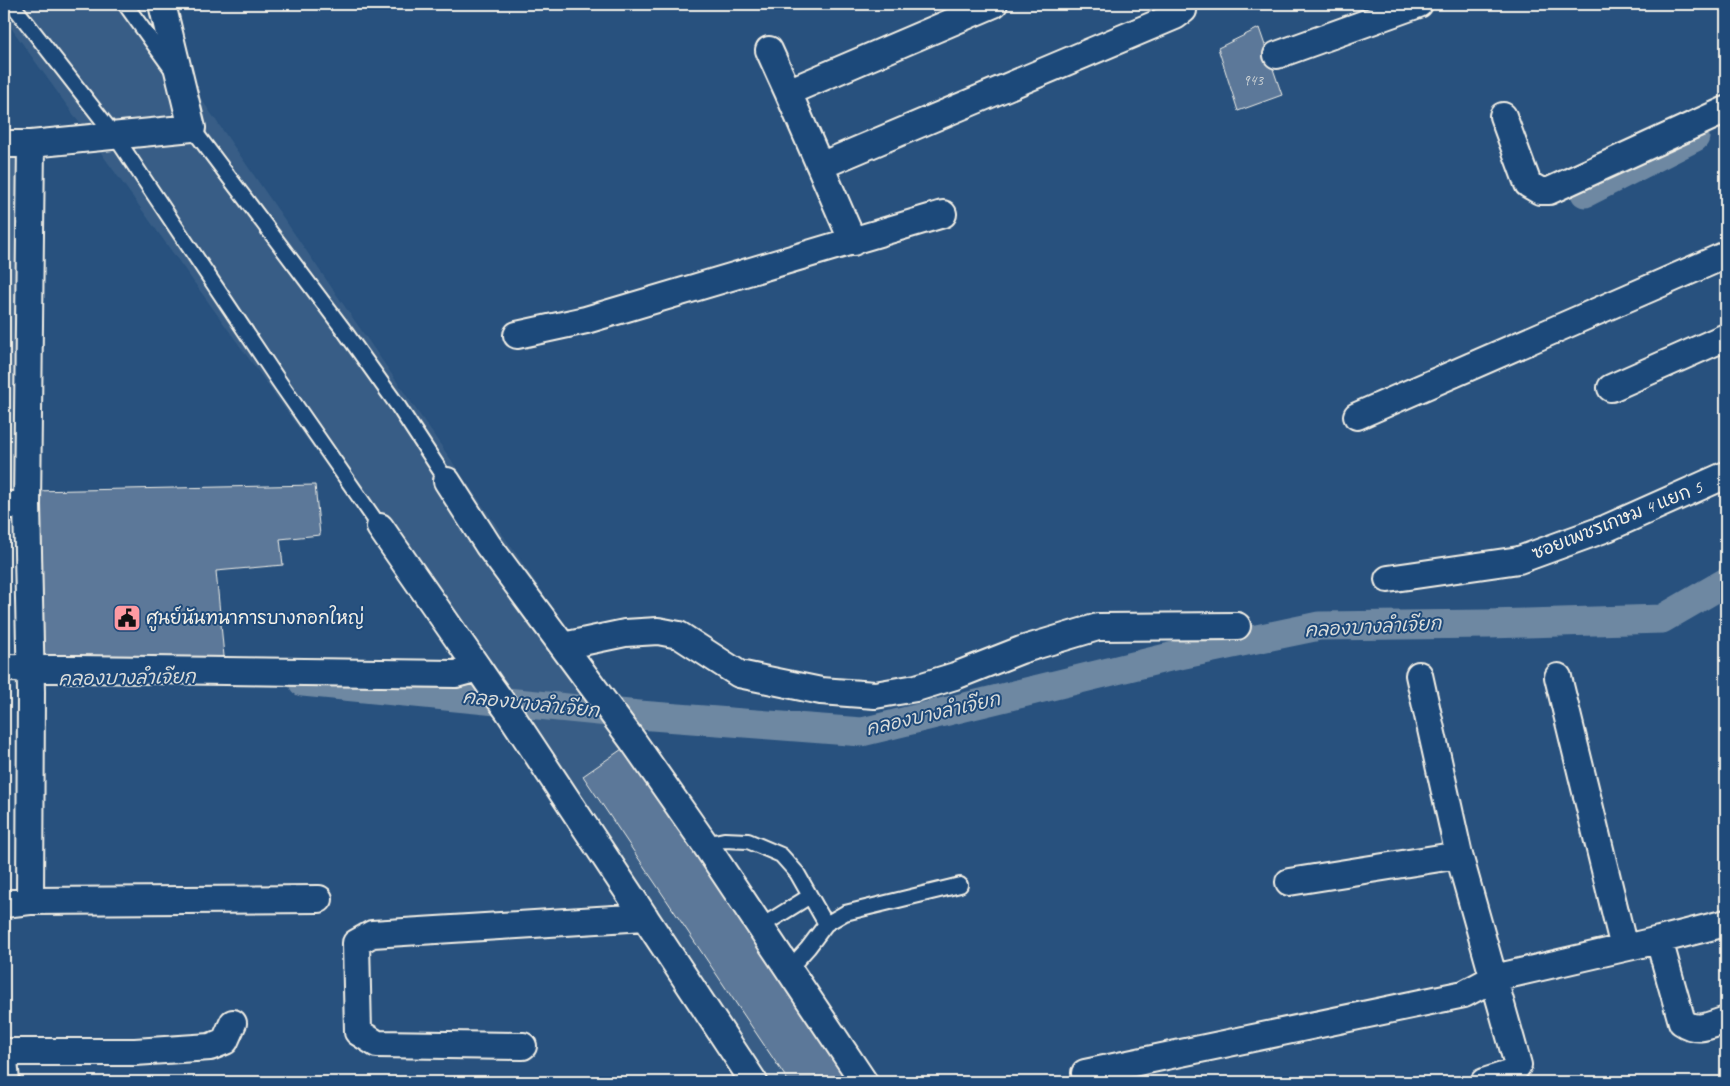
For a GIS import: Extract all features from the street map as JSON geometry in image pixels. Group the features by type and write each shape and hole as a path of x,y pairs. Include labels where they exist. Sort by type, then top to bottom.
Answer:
{"street":[{"path":"4,144 31,144 192,128 162,4"},
{"path":"788,92 994,4"},
{"path":"820,166 1175,16 1183,10 1182,4"},
{"path":"1276,55 1419,4"},
{"path":"769,50 853,242"},
{"path":"1503,116 1528,184 1540,191 1550,191 1726,110"},
{"path":"30,901 30,678 16,505 31,144"},
{"path":"517,335 586,320 943,214"},
{"path":"1358,416 1726,255"},
{"path":"1610,388 1726,337"},
{"name":"ซอยเพชรเกษม 4 แยก 5","path":"1388,579 1519,560 1607,528 1726,475"},
{"path":"447,481 488,545 633,740 864,1082"},
{"path":"380,527 509,712 754,1082"},
{"path":"563,646 625,633 658,631 679,635 739,674 821,691 875,695 916,688 955,676 1021,650 1098,627 1237,626"},
{"path":"4,668 30,678 456,674 485,678"},
{"path":"1419,675 1459,855 1518,1064 1512,1073 1484,1082"},
{"path":"1558,677 1624,948"},
{"path":"1289,882 1459,855"},
{"path":"4,904 30,901 319,899"},
{"path":"523,1046 377,1044 358,1032 356,943 372,934 645,917"},
{"path":"1085,1073 1464,994 1494,978 1726,923"},
{"path":"1659,940 1682,1022 1691,1028 1703,1027 1726,1020"},
{"path":"4,1052 135,1052 210,1047 225,1040 233,1023"},
{"path":"4,1059 6,1082"}],"lane":[{"path":"12,4 115,136 278,380 380,527"},
{"path":"125,4 180,82"},
{"path":"192,128 348,336 398,406 447,481"},
{"path":"705,844 724,840 748,841 781,855 797,872 826,924"},
{"path":"788,969 808,948 826,924 845,913 960,885"},
{"path":"760,927 810,896"}],"shaded area":[{"path":"4,4 132,4 197,93 812,983 874,1082 769,1082 4,18"},
{"path":"4,152 21,152 14,490 4,490"}],"building":[{"path":"1259,28 1282,95 1238,111 1218,48"},
{"name":"ศูนย์นันทนาการบางกอกใหญ่","path":"315,485 320,535 280,539 283,565 216,571 225,667 34,664 32,491"},
{"path":"625,747 850,1082 789,1082 583,776"}],"waterway":[{"path":"1585,193 1695,137"},
{"name":"คลองบางลำเจียก","path":"303,682 639,715 862,732 1170,657 1319,626 1662,619 1726,582"}],"place":[{"name":"ศูนย์นันทนาการบางกอกใหญ่","path":"127,618"}]}
